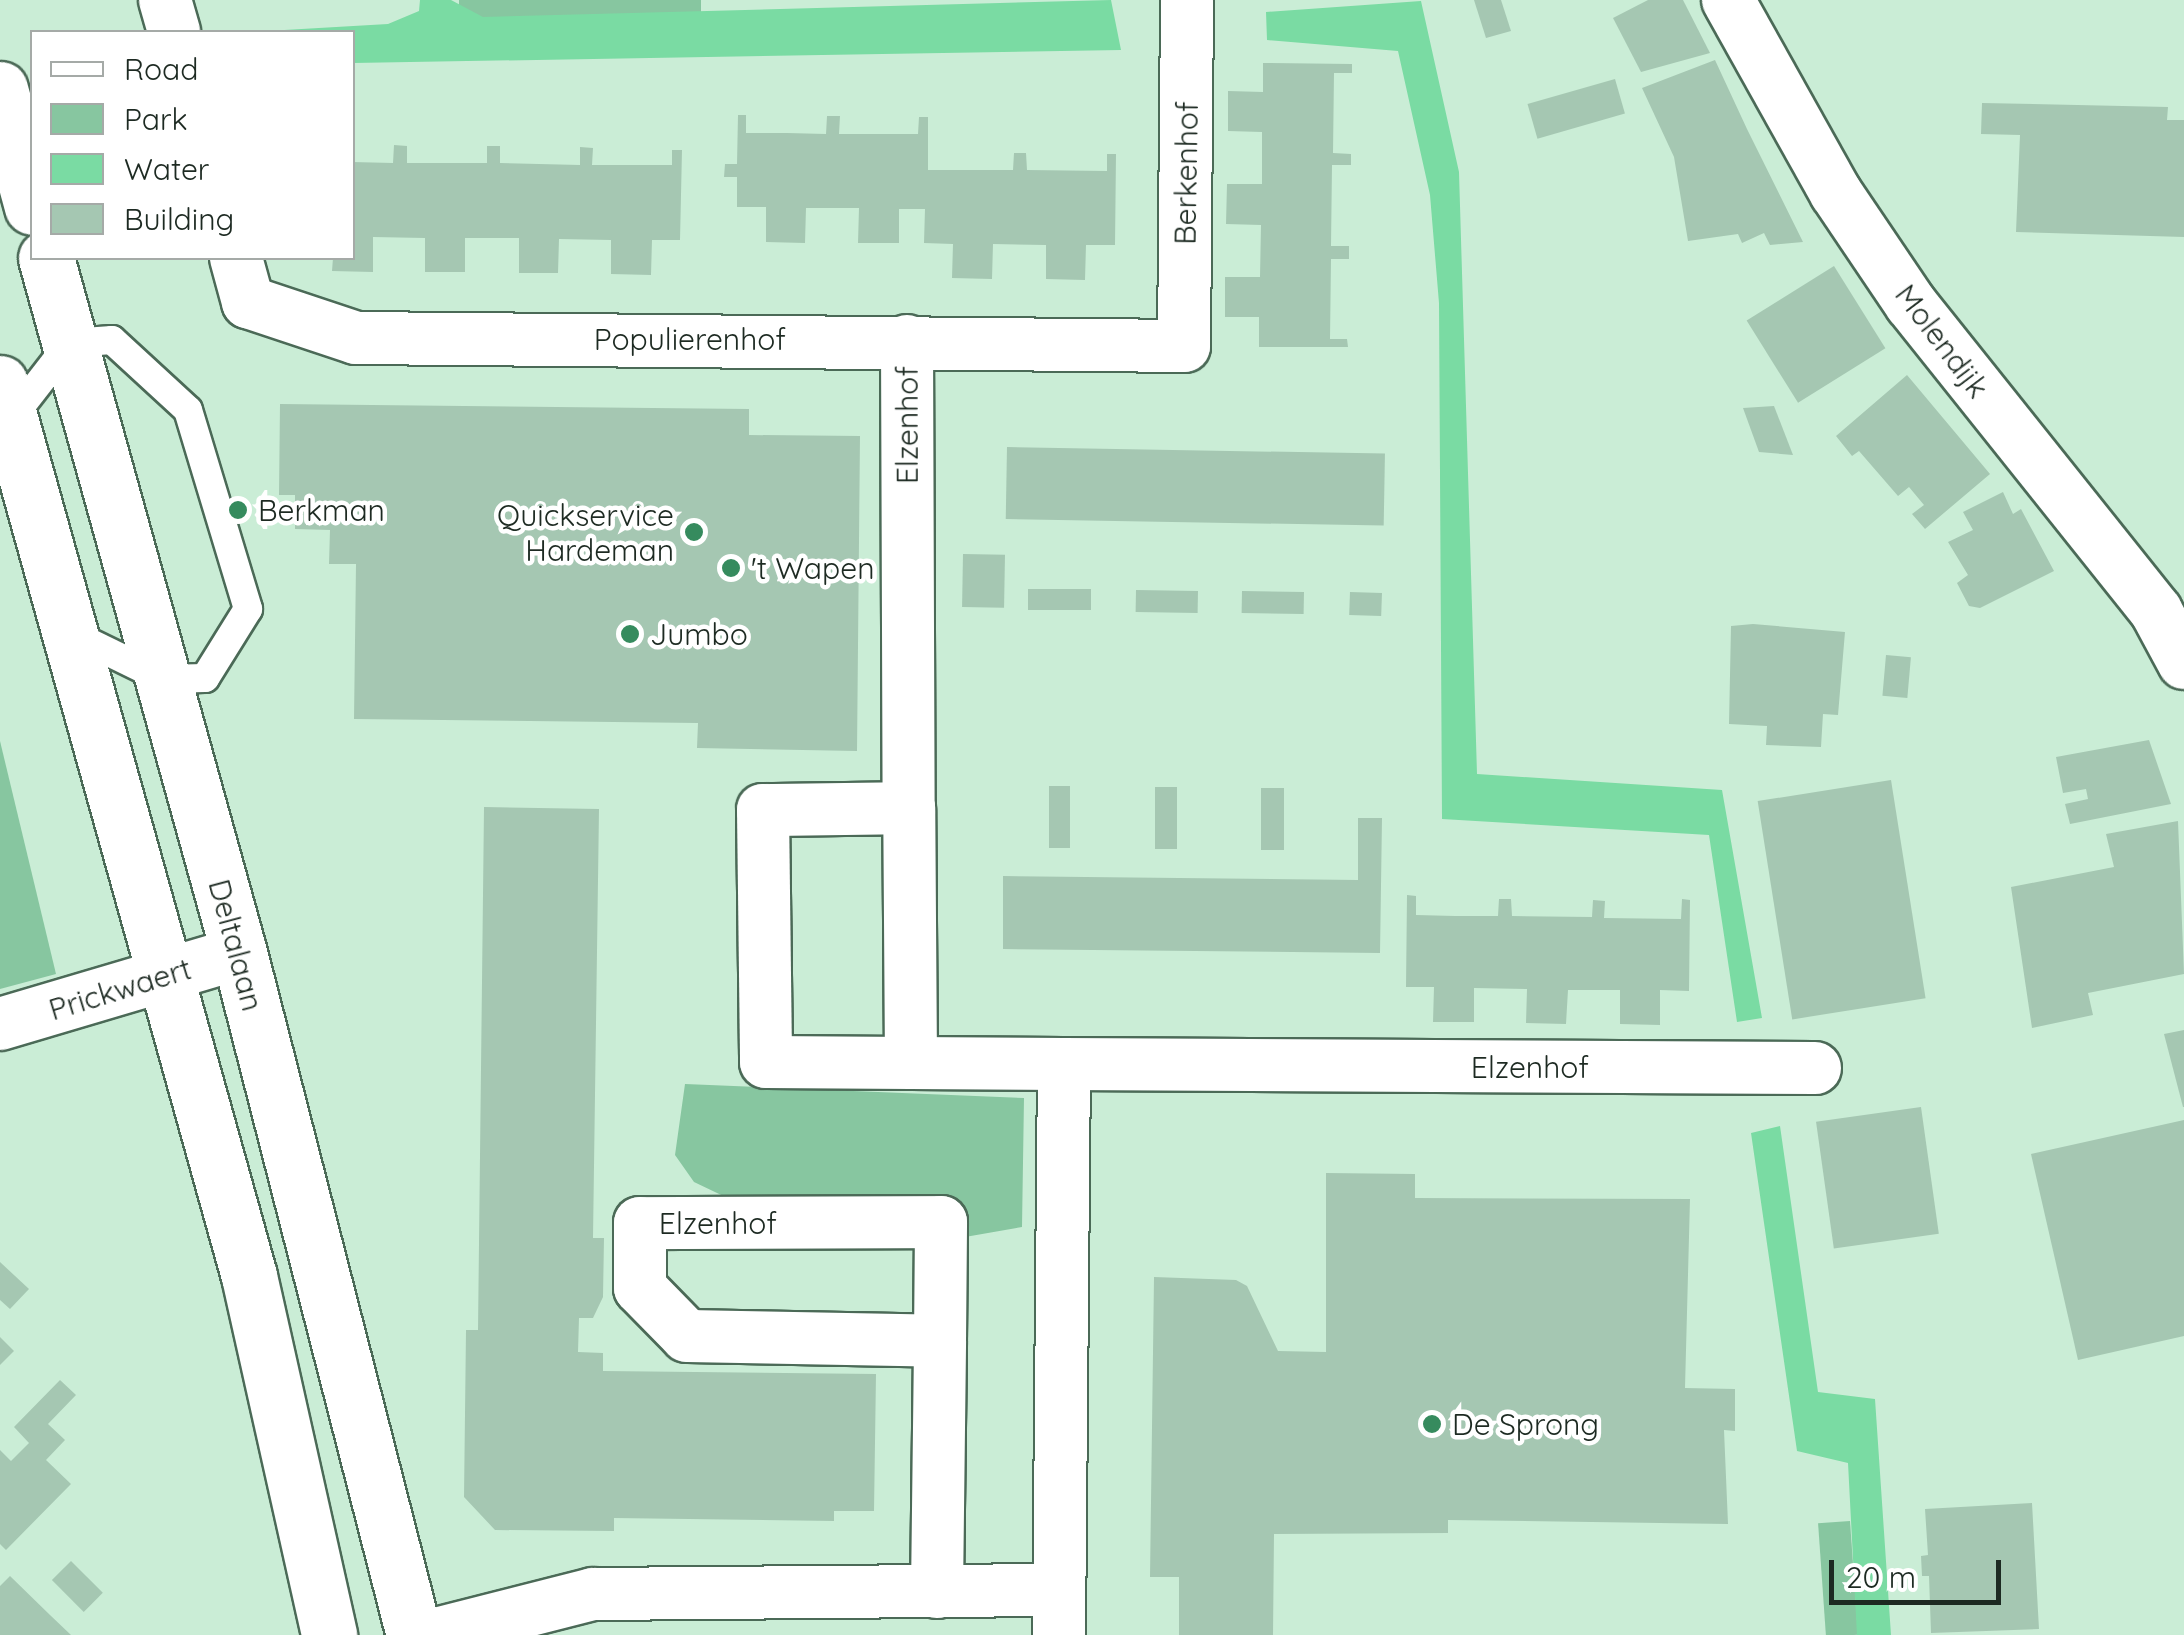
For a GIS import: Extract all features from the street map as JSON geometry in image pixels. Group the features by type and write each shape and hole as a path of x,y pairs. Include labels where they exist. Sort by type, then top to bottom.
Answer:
{"street":[{"path":"165,0 173,30"},
{"name":"Berkenhof","path":"1184,346 1187,0"},
{"name":"Molendijk","path":"1728,0 1836,193 1911,304 2156,611 2184,663"},
{"path":"0,89 30,200"},
{"name":"Deltalaan","path":"47,260 239,954 414,1635"},
{"name":"Populierenhof","path":"237,260 248,302 356,338 1184,346"},
{"name":"Elzenhof","path":"906,341 911,1063"},
{"path":"5,401 249,1276 329,1635"},
{"name":"Elzenhof","path":"908,808 763,810 766,1062 1815,1068"},
{"name":"Prickwaert","path":"0,1024 239,954"},
{"path":"432,1635 593,1594 937,1592 1059,1612 1064,1064"},
{"name":"Elzenhof","path":"937,1592 940,1341 941,1222 640,1223 640,1288 687,1336 940,1341"}],"lane":[{"path":"5,401 70,343 112,340 188,410 248,609 205,678 164,679 72,634"}],"green space":[{"path":"459,0 701,0 701,28 459,28"},
{"path":"0,741 56,974 0,989"},
{"path":"685,1084 1024,1098 1022,1227 965,1237 962,1206 738,1203 694,1182 675,1155"},
{"path":"1850,1521 1858,1635 1826,1635 1818,1523"}],"water":[{"path":"420,0 451,0 483,17 1111,0 1121,50 355,63 355,30 283,30 388,24 419,11"},
{"path":"1421,1 1459,172 1477,774 1722,790 1762,1018 1737,1022 1709,835 1442,819 1439,303 1430,195 1398,51 1267,40 1266,12"},
{"path":"1780,1126 1818,1392 1875,1399 1891,1635 1857,1635 1848,1463 1797,1451 1751,1133"}],"building":[{"path":"1474,0 1501,0 1511,31 1486,38"},
{"path":"1648,0 1683,0 1710,53 1641,72 1613,18"},
{"path":"1715,60 1803,242 1770,245 1764,233 1742,243 1738,234 1688,241 1674,157 1642,88"},
{"path":"1263,63 1352,64 1352,73 1334,73 1333,153 1351,154 1351,165 1332,165 1331,246 1349,246 1349,259 1331,259 1330,339 1347,339 1348,347 1259,347 1259,317 1225,317 1225,277 1260,277 1261,225 1226,224 1227,184 1262,184 1262,132 1228,131 1228,91 1263,92"},
{"path":"1615,79 1625,114 1537,139 1528,104"},
{"path":"1982,103 2168,107 2167,120 2184,120 2184,237 2016,232 2020,135 1981,134"},
{"path":"738,115 746,115 746,133 826,134 827,116 840,116 839,134 918,134 919,117 928,117 928,170 1013,170 1014,153 1026,153 1027,170 1107,171 1107,154 1116,154 1115,245 1086,245 1085,280 1046,279 1046,245 993,244 992,279 952,278 953,244 924,243 925,209 899,209 899,243 858,243 859,208 806,208 805,243 766,242 766,207 737,207 737,177 724,177 725,164 737,164"},
{"path":"394,145 407,146 407,163 487,163 487,146 500,146 500,163 580,165 580,147 593,148 592,165 672,165 672,150 682,150 680,240 652,240 651,275 611,274 611,240 559,239 558,273 519,273 519,238 465,238 465,272 425,272 425,238 373,237 373,272 332,271 333,260 355,260 355,162 393,163"},
{"path":"1834,266 1885,348 1798,403 1747,321"},
{"path":"1907,375 1990,474 1925,529 1912,514 1924,505 1909,487 1898,496 1859,451 1852,456 1836,436"},
{"path":"280,404 749,409 749,435 860,436 857,751 697,748 698,723 354,719 356,564 329,564 330,530 295,529 295,495 279,495"},
{"path":"1774,406 1793,455 1759,452 1743,408"},
{"path":"1007,447 1385,454 1384,526 1006,519"},
{"path":"2003,492 2013,514 2021,509 2054,571 1980,608 1969,606 1957,583 1968,575 1948,542 1973,530 1963,512"},
{"path":"963,554 1005,555 1004,608 962,607"},
{"path":"1028,589 1091,589 1091,610 1028,610"},
{"path":"1136,590 1198,591 1198,613 1136,612"},
{"path":"1242,591 1304,592 1304,614 1242,613"},
{"path":"1350,592 1382,593 1381,616 1349,615"},
{"path":"1753,624 1845,632 1838,715 1823,714 1821,747 1766,745 1767,726 1729,724 1731,626"},
{"path":"1886,655 1911,657 1907,698 1882,696"},
{"path":"2149,740 2171,804 2070,824 2065,804 2088,799 2086,789 2063,793 2056,757"},
{"path":"1891,780 1926,998 1792,1019 1758,801"},
{"path":"1049,786 1070,786 1070,848 1049,848"},
{"path":"1155,787 1177,787 1177,849 1155,849"},
{"path":"1261,788 1284,788 1284,850 1261,850"},
{"path":"484,807 599,809 593,1238 604,1238 603,1297 593,1318 579,1318 578,1352 603,1353 603,1371 876,1374 874,1511 834,1511 834,1521 614,1518 614,1531 495,1530 464,1497 466,1330 478,1330"},
{"path":"1358,818 1382,818 1380,953 1003,949 1003,876 1358,880"},
{"path":"2178,821 2184,974 2088,993 2093,1015 2032,1028 2011,887 2114,867 2106,834"},
{"path":"1407,895 1416,896 1416,915 1455,916 1498,916 1499,899 1511,899 1512,916 1592,917 1593,900 1605,901 1604,918 1681,919 1682,899 1690,900 1689,991 1660,990 1660,1025 1620,1024 1620,990 1568,990 1566,1024 1526,1023 1527,989 1474,988 1474,1022 1433,1022 1434,987 1406,987"},
{"path":"2184,1030 2184,1107 2183,1107 2164,1034"},
{"path":"1921,1107 1939,1234 1834,1249 1816,1122"},
{"path":"2184,1120 2184,1336 2078,1360 2031,1154"},
{"path":"1326,1173 1415,1174 1415,1198 1690,1199 1685,1388 1735,1389 1735,1431 1724,1430 1728,1524 1448,1520 1448,1533 1274,1534 1273,1635 1179,1635 1179,1577 1150,1577 1154,1277 1236,1280 1247,1286 1278,1351 1326,1352"},
{"path":"0,1262 29,1289 10,1309 0,1300"},
{"path":"0,1337 14,1351 0,1365"},
{"path":"60,1380 76,1395 48,1424 65,1440 46,1460 71,1484 6,1550 0,1544 0,1450 11,1461 29,1443 14,1427"},
{"path":"2032,1503 2039,1629 1931,1633 1929,1576 1922,1576 1921,1556 1928,1555 1925,1509"},
{"path":"71,1561 103,1593 84,1612 52,1580"},
{"path":"10,1576 71,1635 0,1635 0,1586"}],"place":[{"name":"Berkman","path":"238,510"},
{"name":"Quickservice Hardeman","path":"694,532"},
{"name":"'t Wapen","path":"731,568"},
{"name":"Jumbo","path":"630,634"},
{"name":"De Sprong","path":"1432,1424"}]}
